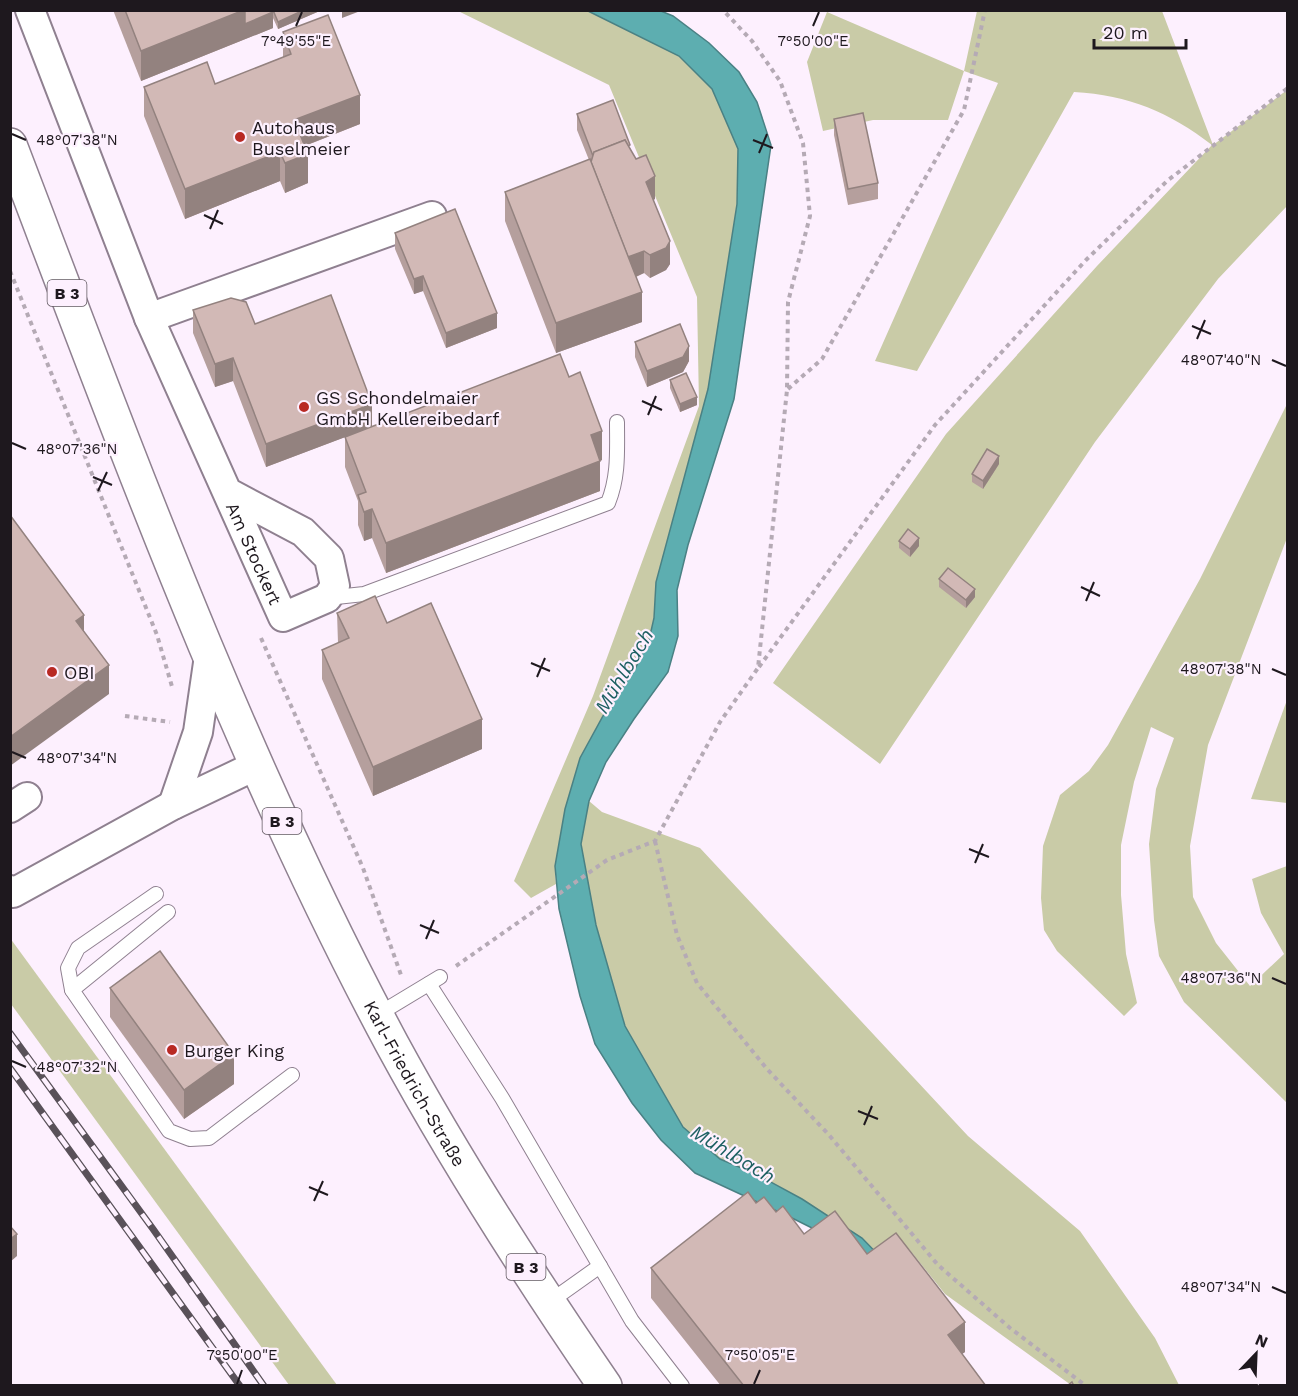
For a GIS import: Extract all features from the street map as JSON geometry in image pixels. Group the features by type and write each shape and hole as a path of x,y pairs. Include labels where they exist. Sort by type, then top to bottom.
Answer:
{"main road":[{"name":"Karl-Friedrich-Straße","path":"10,145 209,656 308,876 377,1016 450,1146 548,1303 605,1386"}],"street":[{"name":"Am Stockert","path":"30,10 149,318 283,617 327,598 335,586 329,558 303,532 227,492"},
{"path":"149,318 432,216"},
{"name":"Karl-Friedrich-Straße","path":"173,806 198,732 209,656"},
{"path":"10,890 13,893 173,806 257,765"}],"lane":[{"path":"327,598 364,594 608,502 614,488 618,464 617,422"},
{"path":"156,894 78,948 68,968 72,990 169,1131 190,1139 209,1138 292,1076"},
{"path":"72,990 168,912"},
{"path":"377,1016 434,981 632,1321 682,1386"},
{"path":"548,1303 600,1266"}],"path":[{"path":"723,10 752,40 780,81 803,143 810,216 788,302 787,390 758,668"},
{"path":"787,390 822,359 964,110 985,10"},
{"path":"434,981 607,860 655,841 720,722 935,424 1086,260 1167,181 1287,88"},
{"path":"10,271 157,635 174,695"},
{"path":"125,716 174,723 174,714"},
{"path":"655,841 677,935 697,983 767,1069 829,1135 938,1265 1010,1328 1086,1386"}],"green space":[{"path":"458,11 588,11 630,30 679,56 712,89 738,149 737,204 708,389 656,582 654,618 649,640 555,866 556,884 531,898 514,881 593,696 699,406 697,297 609,85"},
{"path":"977,11 1162,11 1213,145 1287,90 1287,206 1218,279 1095,442 880,764 773,683 946,434 1097,266 1212,145 1180,123 1148,107 1113,97 1074,92 917,371 875,361 998,83 964,71"},
{"path":"827,12 964,71 948,120 873,120 823,131 807,62"},
{"path":"1287,404 1287,538 1208,745 1190,846 1193,897 1216,943 1250,986 1284,954 1261,913 1252,879 1287,866 1287,1103 1184,1002 1159,956 1149,844 1156,789 1174,738 1151,727 1134,782 1121,845 1121,895 1126,954 1137,1003 1124,1016 1057,951 1044,930 1041,898 1043,846 1060,795 1089,771 1108,745 1200,579"},
{"path":"1287,700 1287,803 1251,799"},
{"path":"589,801 602,812 700,848 968,1136 1080,1231 1155,1338 1179,1385 1071,1385 945,1294 909,1249 890,1267 802,1199 756,1174 720,1159 683,1127 625,1026 596,926 581,844"},
{"path":"10,938 337,1385 289,1385 11,1004"}],"water":[{"path":"588,11 661,11 673,16 709,43 739,72 757,102 771,145 734,399 688,545 677,590 678,636 668,672 606,762 589,801 581,844 596,925 625,1026 683,1127 720,1159 756,1174 802,1199 862,1238 890,1267 695,1173 661,1140 632,1103 595,1044 580,996 559,909 555,866 565,809 580,758 603,716 635,669 649,640 654,618 656,582 708,389 737,204 738,149 712,89 679,56"}],"building":[{"path":"125,10 244,10 141,51"},
{"path":"245,10 272,10 273,12 245,24"},
{"path":"273,10 304,10 278,22"},
{"name":"Autohaus Buselmeier","path":"328,15 360,95 294,120 308,154 285,163 280,152 185,189 144,87 207,62 215,84 291,54 283,32"},
{"path":"613,100 630,145 628,146 625,140 594,152 593,156 577,114"},
{"path":"863,113 878,183 848,189 834,119"},
{"path":"625,140 636,159 646,155 655,176 646,182 670,241 666,248 650,255 644,251 628,257 591,162 594,152"},
{"path":"590,159 642,292 556,323 505,192"},
{"path":"455,209 497,313 446,333 423,276 414,279 395,233"},
{"name":"GS Schondelmaier GmbH Kellereibedarf","path":"331,295 372,404 266,444 233,358 215,364 193,310 231,298 246,302 255,324"},
{"path":"680,324 689,346 683,357 647,371 635,342"},
{"path":"560,354 569,377 580,372 602,431 591,435 600,461 386,543 372,509 364,512 358,495 366,492 345,437"},
{"path":"686,373 697,397 680,404 670,380"},
{"path":"987,449 999,456 983,481 972,474"},
{"name":"OBI","path":"10,515 84,615 76,621 109,665 10,737"},
{"path":"908,529 919,538 910,549 899,541"},
{"path":"948,568 975,589 966,600 939,579"},
{"path":"375,596 387,623 431,603 482,719 373,767 322,650 349,638 337,613"},
{"path":"160,951 234,1054 184,1090 110,988"},
{"path":"748,1192 756,1203 764,1197 776,1212 783,1206 804,1234 835,1211 867,1254 896,1233 965,1322 948,1335 986,1386 744,1386 651,1268"},
{"path":"10,1226 17,1234 10,1239"}],"railway":[{"path":"10,1033 264,1386"},
{"path":"10,1068 240,1386"}],"place":[{"name":"Autohaus Buselmeier","path":"240,137"},
{"name":"GS Schondelmaier GmbH Kellereibedarf","path":"304,407"},
{"name":"OBI","path":"52,672"},
{"name":"Burger King","path":"172,1050"}],"water label":[{"name":"Mühlbach","path":"624,671"},
{"name":"Mühlbach","path":"733,1154"}]}
